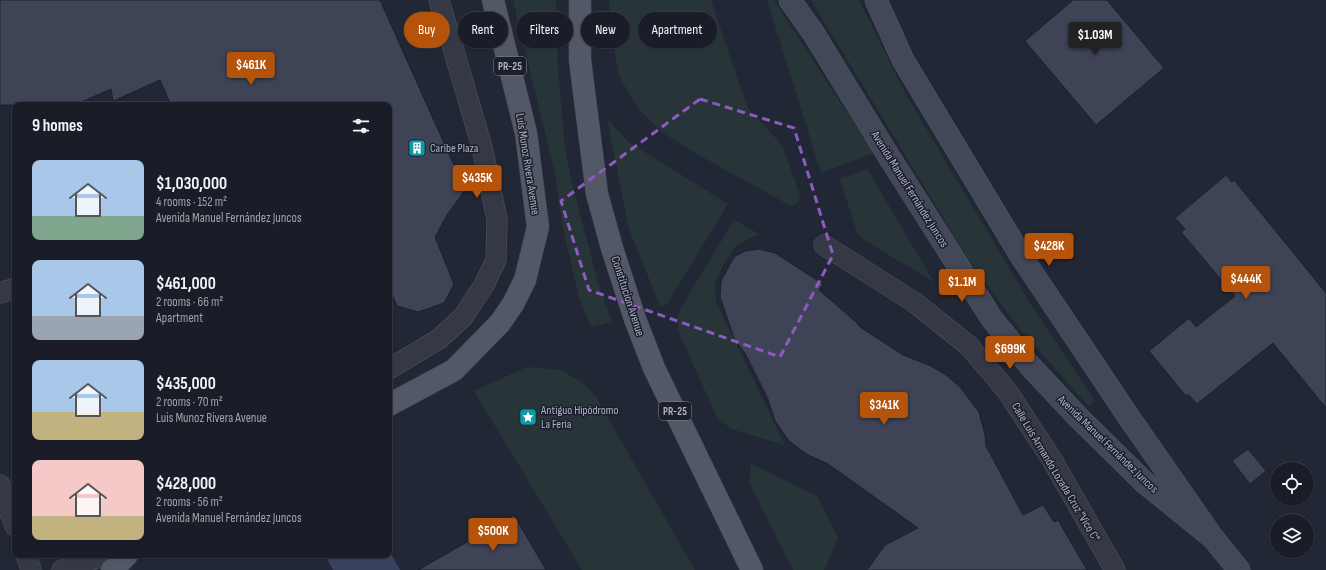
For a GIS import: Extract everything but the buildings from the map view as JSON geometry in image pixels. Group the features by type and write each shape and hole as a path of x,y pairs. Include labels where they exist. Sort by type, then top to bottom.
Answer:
{"main road":[{"name":"PR-25","path":"392,403 454,370 500,323 513,304 525,280 538,227 526,133 493,0"},
{"name":"Constitucion Avenue","path":"580,0 580,60 597,194 612,248 634,319 654,368 752,570"},
{"name":"Avenida Manuel Fernández Juncos","path":"790,0 814,34 992,319 1030,366 1083,422 1145,483 1213,538"},
{"name":"Avenida Manuel Fernández Juncos","path":"876,0 902,60 1021,256 1128,416 1213,538 1239,570"},
{"path":"112,570 124,558"}],"street":[{"path":"392,367 439,339 463,317 484,286 496,260 497,219 482,147 438,0"},
{"name":"Calle Luis Armando Lozada Cruz \"Vico C\"","path":"824,245 914,302 969,346 1007,391 1023,415 1051,458 1115,570"},
{"path":"0,293 12,289"},
{"path":"0,485 12,518"},
{"path":"27,558 32,570"},
{"path":"62,570 97,558"}],"highlighted area":[{"path":"700,99 794,128 833,255 780,357 589,290 561,201"}],"shaded area":[{"path":"513,0 556,0 556,12 516,12"},
{"path":"609,0 711,0 715,12 638,12 638,48 717,48 717,18 747,107 782,145 800,195 798,203 791,206 695,153 662,132 639,110 620,78 614,48 630,48 630,12 610,12"},
{"path":"767,0 774,0 873,153 821,173"},
{"path":"811,0 859,0 904,91 1028,300 1094,400 1089,407 1019,328 967,257"},
{"path":"525,48 557,48 565,149 571,179 599,286 612,322 591,327 579,297 563,228 555,173"},
{"path":"607,118 627,141 728,204 667,304 660,306 629,229"},
{"path":"867,169 934,282 864,240 857,232 840,179"},
{"path":"734,220 759,234 735,247 724,263 715,283 716,302 785,445 731,429 717,417 678,331 679,311"},
{"path":"527,367 561,370 583,383 596,397 695,570 582,570 474,391"},
{"path":"751,464 817,496 838,538 824,570 793,570 749,483"}],"water":[{"path":"392,555 400,570 333,570 327,558 392,558"}],"place":[{"name":"Caribe Plaza","path":"417,148"},
{"name":"Antiguo Hipódromo La Feria","path":"528,417"}]}
